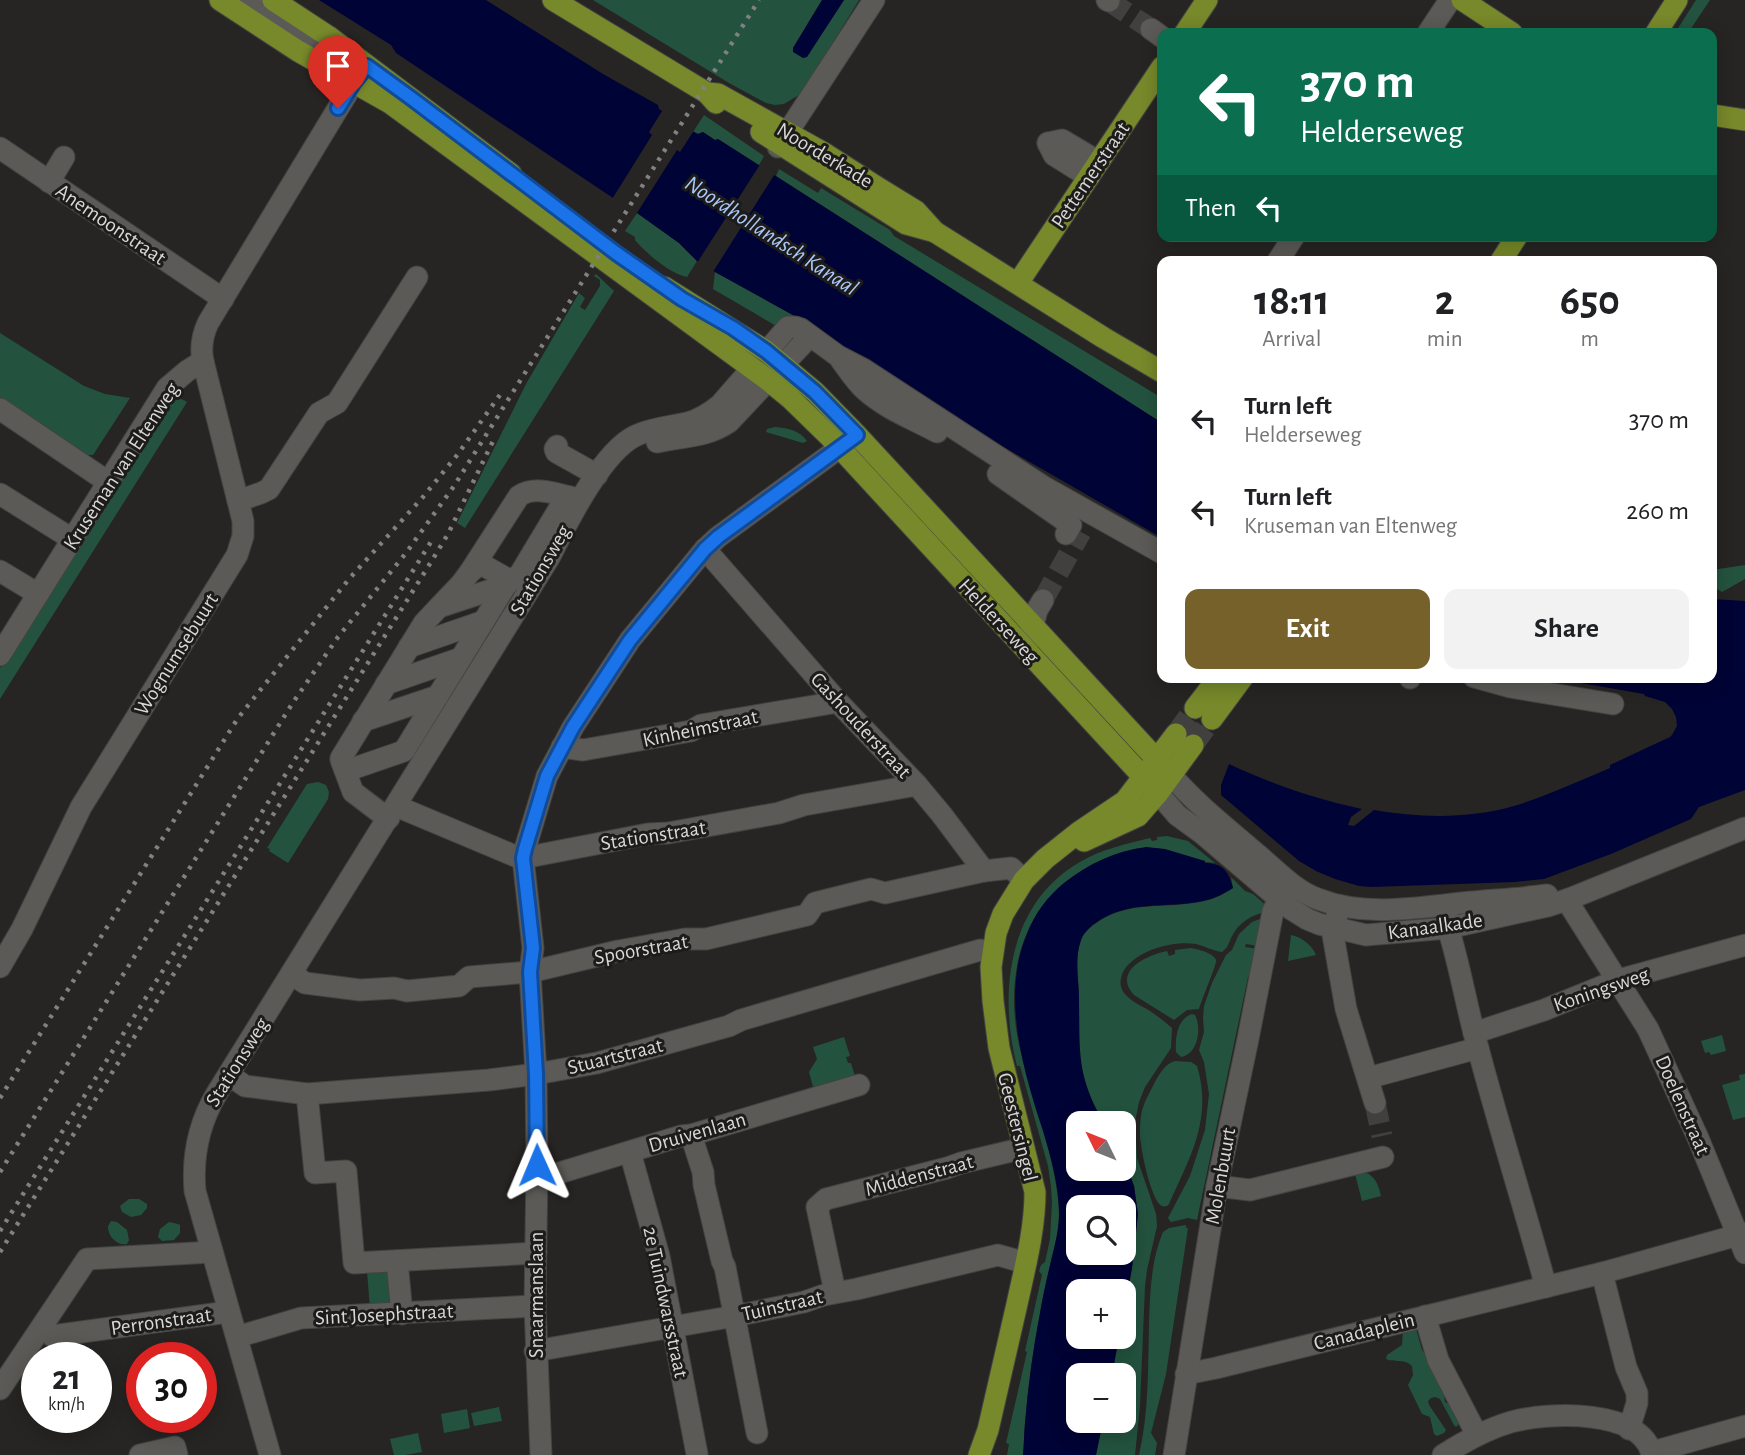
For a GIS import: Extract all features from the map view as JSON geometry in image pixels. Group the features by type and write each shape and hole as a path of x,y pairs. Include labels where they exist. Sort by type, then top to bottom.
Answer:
{"main road":[{"name":"Helderseweg","path":"220,0 298,51 360,74 411,98 616,253 682,299 733,328 775,357 815,392 857,435 1171,775"},
{"name":"Helderseweg","path":"273,0 328,36 360,74 390,103 760,373 790,398 829,456 1026,650 1158,793"},
{"name":"Noorderkade","path":"553,0 707,93 713,101 782,141 906,224 935,232 1157,369"},
{"path":"1188,28 1207,0"},
{"path":"1462,0 1504,28"},
{"path":"1659,28 1677,0"},
{"name":"Pettemerstraat","path":"1018,283 1157,76"},
{"path":"1717,116 1745,120"},
{"path":"1217,683 1204,714 1237,683"},
{"name":"Geestersingel","path":"979,1455 988,1430 1034,1225 1035,1192 999,1048 992,982 992,953 996,933 1003,914 1024,880 1036,867 1050,855 1079,832 1125,801 1156,760 1184,739 1171,775 1138,817 1050,855"}],"street":[{"name":"Helderseweg","path":"249,0 360,74"},
{"path":"782,141 874,0"},
{"path":"1431,28 1450,0"},
{"path":"203,361 201,345 204,332 360,74"},
{"path":"1048,143 1054,155 1094,170"},
{"name":"Anemoonstraat","path":"0,148 223,299"},
{"path":"48,181 64,157"},
{"path":"238,501 269,489 319,413 337,403 417,277"},
{"name":"Stationsweg","path":"428,619 506,585 520,574 559,509 575,498 612,456 721,428 729,422 760,373 775,357 810,335 838,356"},
{"path":"838,356 857,382 872,386 913,419 955,443 1062,517 1071,525 1066,534"},
{"path":"838,356 863,369 1044,487 1157,550"},
{"name":"Wognumsebuurt","path":"0,967 22,929 81,807 237,555 241,544 243,528 238,501 203,361"},
{"name":"Kruseman van Eltenweg","path":"1,653 167,388 203,361"},
{"path":"0,409 108,482"},
{"path":"829,456 857,435"},
{"path":"557,446 556,452 597,475"},
{"name":"Snaarmanslaan","path":"541,1455 535,1306 536,1074 530,972 533,948 523,858 547,776 573,727 630,640 705,549 829,456"},
{"name":"Stationsweg","path":"346,756 363,721 403,656 428,619 478,563 519,496 527,491 552,492 575,498"},
{"path":"0,494 72,540"},
{"name":"Stationsweg","path":"270,1455 195,1191 195,1155 202,1124 207,1109 550,558 575,498"},
{"name":"Gashouderstraat","path":"705,549 838,702 942,815 984,871"},
{"name":"Stationsweg","path":"346,756 404,751 506,585 504,577 478,563"},
{"path":"0,571 38,594"},
{"path":"1026,650 1037,610 1043,600"},
{"name":"Stationsweg","path":"428,619 489,612"},
{"name":"Stationsweg","path":"403,656 489,612"},
{"path":"403,656 472,640"},
{"path":"386,684 461,658"},
{"path":"374,702 449,677"},
{"path":"1496,683 1613,704"},
{"path":"363,721 438,696"},
{"name":"Kinheimstraat","path":"562,747 583,750 691,731 701,725 838,702"},
{"path":"421,723 346,756 353,792 377,811 392,812 523,858"},
{"name":"Kanaalkade","path":"1171,775 1279,900 1307,919 1366,935 1448,928 1548,906 1745,828"},
{"name":"Stationstraat","path":"523,858 648,834 766,816 804,805 916,785"},
{"name":"Kanaalkade","path":"1158,793 1177,815 1317,899 1338,906 1367,909 1446,905 1545,895 1572,889 1745,819"},
{"path":"984,871 1011,868 1024,880"},
{"name":"Spoorstraat","path":"292,974 305,983 360,990 394,988 407,991 459,986 469,977 530,972 618,951 685,939 706,939 807,915 816,903 871,889 885,893 984,871"},
{"name":"Doelenstraat","path":"1569,899 1571,907 1648,1029 1743,1240"},
{"name":"Molenbuurt","path":"1174,1455 1217,1186 1273,911 1279,900"},
{"path":"1446,905 1448,928 1476,1041 1546,1287"},
{"path":"1338,906 1333,935 1346,1009 1375,1103"},
{"path":"0,939 6,930 22,929"},
{"name":"Koningsweg","path":"1368,1078 1476,1041 1618,981 1745,945"},
{"name":"Stuartstraat","path":"229,1075 245,1086 307,1094 536,1074 597,1063 676,1041 979,950 992,953"},
{"name":"Druivenlaan","path":"536,1180 859,1085"},
{"path":"307,1094 315,1173 346,1171 354,1263 536,1253"},
{"path":"691,1135 703,1172 725,1267 757,1433"},
{"name":"Middenstraat","path":"835,1292 817,1207 826,1199 1024,1148"},
{"name":"2e Tuindwarsstraat","path":"630,1152 659,1256 697,1454"},
{"path":"1217,1186 1250,1189 1383,1157"},
{"path":"1425,1316 1743,1240"},
{"path":"0,1389 87,1259 212,1252"},
{"name":"Tuinstraat","path":"536,1352 803,1302 835,1292 998,1255 1026,1262"},
{"path":"397,1261 402,1314"},
{"path":"1602,1273 1626,1367 1637,1393 1637,1403 1629,1429"},
{"name":"Sint Josephstraat","path":"237,1337 301,1318 535,1306"},
{"name":"Perronstraat","path":"52,1336 229,1312"},
{"name":"Canadaplein","path":"1186,1374 1425,1316 1438,1360 1477,1435"},
{"path":"1443,1455 1477,1435 1510,1423 1543,1416 1608,1420 1637,1432 1644,1438 1652,1453 1745,1426"},
{"path":"140,1455 175,1447 177,1455"}],"green space":[{"path":"593,0 822,0 793,48 803,58 807,56 844,0 859,0 802,93 784,104 775,105 729,83"},
{"path":"1696,0 1710,0 1691,28 1678,28"},
{"path":"704,115 764,156 759,165 718,139 715,140 703,132 693,132"},
{"path":"779,169 818,193 821,188 890,230 894,236 1157,395 1157,420 776,176"},
{"path":"637,213 679,243 697,261 687,277 673,272 659,262 635,237 625,231"},
{"path":"715,272 800,319 778,327 713,289"},
{"path":"596,274 614,291 465,528 457,523 526,384 579,293 585,298 580,307 585,310 600,286 600,280 594,276"},
{"path":"0,333 84,386 105,394 130,398 93,455 79,452 0,398"},
{"path":"174,395 187,402 0,699 0,668"},
{"path":"775,427 797,432 807,441 803,443 766,432 767,429"},
{"path":"1745,565 1745,579 1722,592 1717,589 1717,569"},
{"path":"318,782 326,785 328,799 288,863 267,848 307,784"},
{"path":"1167,836 1188,841 1215,863 1153,848 1124,851 1103,859 1075,875 1050,897 1026,934 1019,955 1015,977 1015,1022 1024,1066 1053,1167 1059,1216 1033,1354 1023,1455 1007,1455 1009,1444 1006,1443 1042,1275 1039,1271 1045,1262 1050,1239 1052,1202 1048,1166 1011,1038 1010,980 1014,952 1023,925 1037,901 1056,880 1080,862 1114,847"},
{"path":"1231,877 1269,908 1241,924 1222,952 1187,943 1166,946 1136,958 1123,972 1120,982 1124,993 1172,1028 1171,1048 1145,1087 1136,1117 1136,1111 1098,1111 1088,1091 1078,1044 1077,962 1079,947 1086,931 1108,916 1121,911 1190,904 1212,899 1233,888"},
{"path":"1260,919 1259,946 1246,944 1245,947 1258,949 1254,971 1248,977 1197,1220 1188,1218 1171,1222 1168,1218 1190,1176 1205,1130 1209,1094 1204,1062 1199,1050 1204,1032 1204,1006 1212,983 1239,934 1252,922"},
{"path":"1291,935 1306,942 1316,955 1288,961"},
{"path":"1191,948 1212,955 1216,963 1199,1009 1187,1010 1174,1020 1134,995 1127,979 1135,965 1150,956 1167,951 1169,956 1175,954 1175,950"},
{"path":"1192,1014 1197,1020 1197,1040 1191,1051 1181,1057 1176,1052 1178,1030 1183,1020"},
{"path":"1722,1035 1726,1051 1711,1055 1709,1052 1705,1053 1701,1041"},
{"path":"844,1037 850,1056 846,1057 848,1063 851,1063 857,1083 815,1094 809,1072 817,1059 813,1047"},
{"path":"1175,1061 1191,1062 1197,1066 1201,1085 1201,1121 1191,1154 1169,1204 1163,1206 1158,1203 1148,1178 1140,1123 1143,1106 1156,1080 1166,1066"},
{"path":"1745,1074 1745,1117 1733,1120 1722,1085 1740,1080 1739,1075"},
{"path":"1136,1140 1137,1158 1156,1214 1157,1226 1145,1286 1135,1455 1096,1455 1101,1433 1136,1433 1136,1363 1114,1363 1117,1349 1136,1349 1136,1279 1130,1279 1132,1265 1136,1265 1138,1214 1134,1186"},
{"path":"1354,1170 1373,1177 1381,1196 1362,1201"},
{"path":"129,1199 139,1199 147,1204 147,1208 141,1215 131,1217 122,1212 120,1206"},
{"path":"111,1221 127,1230 127,1244 120,1244 111,1237 108,1226"},
{"path":"169,1222 180,1225 180,1233 174,1240 162,1241 158,1237 160,1229"},
{"path":"1186,1225 1188,1228 1166,1374 1151,1433 1157,1443 1155,1455 1139,1455 1146,1406 1150,1300 1156,1254 1163,1232"},
{"path":"391,1269 393,1307 370,1309 367,1271"},
{"path":"1416,1329 1422,1350 1441,1378 1445,1402 1456,1408 1460,1423 1456,1427 1440,1399 1431,1398 1429,1405 1446,1430 1437,1436 1434,1434 1430,1417 1422,1414 1408,1385 1413,1375 1412,1366 1406,1362 1386,1359 1387,1355 1402,1345 1403,1330"},
{"path":"499,1407 502,1421 474,1426 471,1413"},
{"path":"467,1409 470,1428 444,1433 441,1414"},
{"path":"418,1433 422,1452 394,1455 390,1439"}],"water":[{"name":"Noordhollandsch Kanaal","path":"319,0 486,0 603,74 658,105 659,109 667,114 658,128 681,142 689,129 718,139 1157,420 1157,535 948,415 800,319 697,261 679,243 637,213 642,203 619,188 613,198 396,53 391,45"},
{"path":"822,0 844,0 807,57 803,58 793,52 793,48"},
{"path":"1717,599 1745,601 1745,790 1699,807 1691,819 1611,854 1544,879 1359,886 1335,879 1299,861 1221,795 1221,785 1229,764 1294,790 1362,809 1351,817 1348,825 1354,826 1374,810 1426,816 1462,815 1514,806 1610,768 1610,765 1670,737 1677,726 1672,709 1665,702 1644,694 1581,683 1717,683"},
{"path":"1146,847 1165,849 1221,867 1227,873 1233,888 1203,901 1120,911 1094,924 1081,940 1077,962 1081,1063 1088,1091 1098,1111 1066,1111 1066,1181 1132,1181 1135,1195 1066,1195 1066,1265 1132,1265 1132,1268 1130,1279 1066,1279 1066,1349 1117,1349 1114,1363 1066,1363 1066,1433 1101,1433 1096,1455 1023,1455 1033,1354 1059,1214 1054,1172 1028,1083 1018,1033 1015,1007 1019,958 1034,919 1058,888 1092,864 1113,855"},
{"path":"1136,1200 1138,1214 1136,1232"}],"pier":[{"path":"664,108 670,114 662,126 680,137 687,126 695,129 680,152 677,150 635,216 638,204 620,192 615,201 611,201 652,135 649,132"},
{"path":"761,163 776,172 713,272 697,263"}],"tunnel":[{"path":"1109,1 1151,29"},
{"path":"1043,600 1081,532"},
{"path":"1176,734 1195,708"},
{"path":"1193,745 1212,719"},
{"path":"1375,1103 1382,1136"}],"railway":[{"path":"0,1172 292,704 338,637 406,553 454,486 759,0"},
{"path":"0,1098 238,718 349,579 458,454 502,392"},
{"path":"0,1252 431,562 448,534 493,441"},
{"path":"0,1231 434,537"}],"route":[{"path":"338,108 367,66 585,231 682,299 733,328 783,363 857,435 705,549 630,640 573,727 547,776 523,858 533,948 530,972 536,1074 537,1165"}]}
